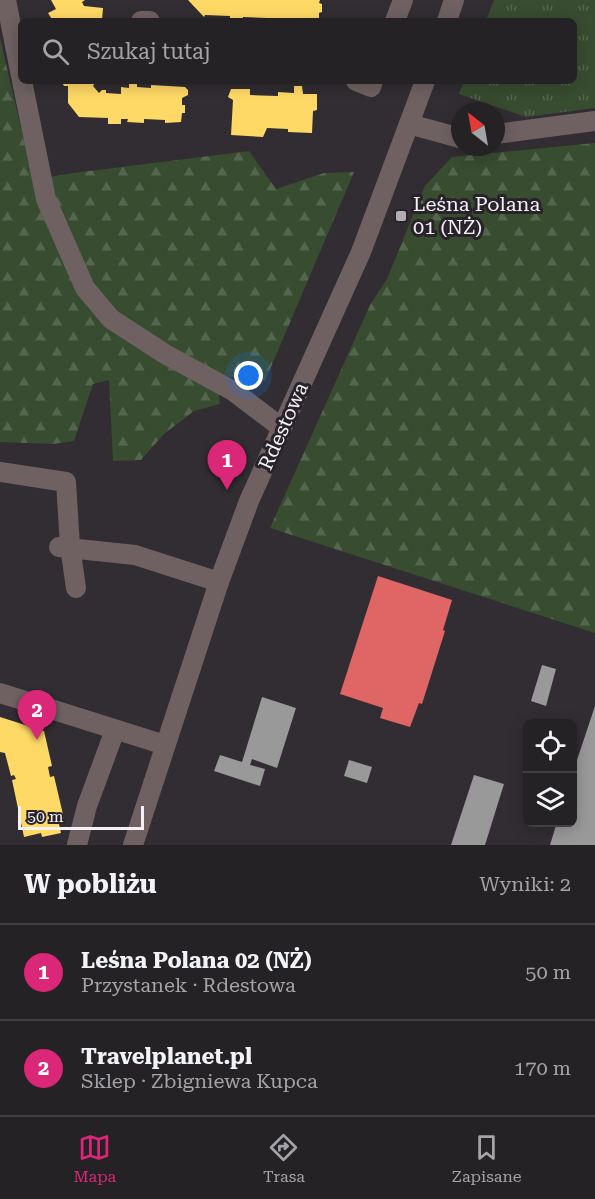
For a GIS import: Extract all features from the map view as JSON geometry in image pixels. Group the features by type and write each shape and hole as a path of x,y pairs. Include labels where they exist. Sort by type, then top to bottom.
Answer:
{"street":[{"path":"6,0 18,61"},
{"path":"396,18 403,0"},
{"path":"448,18 454,0"},
{"path":"23,84 46,199 85,288 111,319 165,354 233,391 282,428"},
{"name":"Rdestowa","path":"133,845 219,582 249,501 361,252 423,84"},
{"path":"505,133 595,121"},
{"path":"409,124 451,136"},
{"path":"0,472 66,482 64,546 76,588"},
{"path":"64,546 135,555 219,582"},
{"path":"0,693 165,745"},
{"path":"77,845 87,806 115,730"}],"green space":[{"path":"494,0 595,0 595,108 526,117 505,110 505,102 482,102 459,94 463,84 577,84 577,18 487,18"},
{"path":"0,38 33,180 249,151 276,189 324,173 354,172 265,381 216,375 220,404 194,411 164,434 141,460 113,461 109,380 93,384 74,441 53,444 0,442"},
{"path":"595,143 595,633 270,528 371,303 387,279 425,186 452,157 505,156 505,152"}],"building: Mieszkania":[{"path":"51,0 85,0 82,2 84,6 103,8 102,18 51,18 48,13 56,9"},
{"path":"188,0 320,0 319,3 322,4 319,18 230,18 230,16 205,15 204,17"},
{"path":"63,84 94,84 93,86 99,93 106,90 106,93 121,94 121,87 129,88 129,84 151,88 151,85 185,87 188,95 182,98 185,113 182,113 181,122 165,123 165,120 144,119 144,123 127,122 128,119 121,119 121,124 108,124 108,118 79,117 68,103 68,86"},
{"path":"294,86 302,86 303,94 317,94 317,110 313,111 312,133 267,128 263,137 231,135 233,100 228,97 231,89 250,89 250,95 278,96 278,92 294,93"},
{"path":"0,717 44,731 52,766 48,767 50,777 54,776 65,823 59,824 61,833 42,837 41,833 24,837 12,780 16,779 14,775 11,776 5,753 0,752"}],"building: Handel":[{"path":"378,576 452,600 443,630 445,631 422,704 419,703 410,727 380,718 383,708 340,694"}],"building: Przemysł":[{"path":"542,665 556,669 546,706 531,701"},
{"path":"262,697 296,708 277,768 252,759 250,765 265,769 260,786 214,771 220,755 242,762"},
{"path":"595,706 595,845 550,845 555,827 577,827 577,760"},
{"path":"349,760 372,767 367,783 344,776"},
{"path":"474,775 504,784 485,845 451,845"}],"place":[{"name":"Leśna Polana 01 (NŻ)","path":"401,216"},
{"name":"Leśna Polana 02 (NŻ)","path":"227,490"},
{"name":"Travelplanet.pl","path":"37,740"}]}
